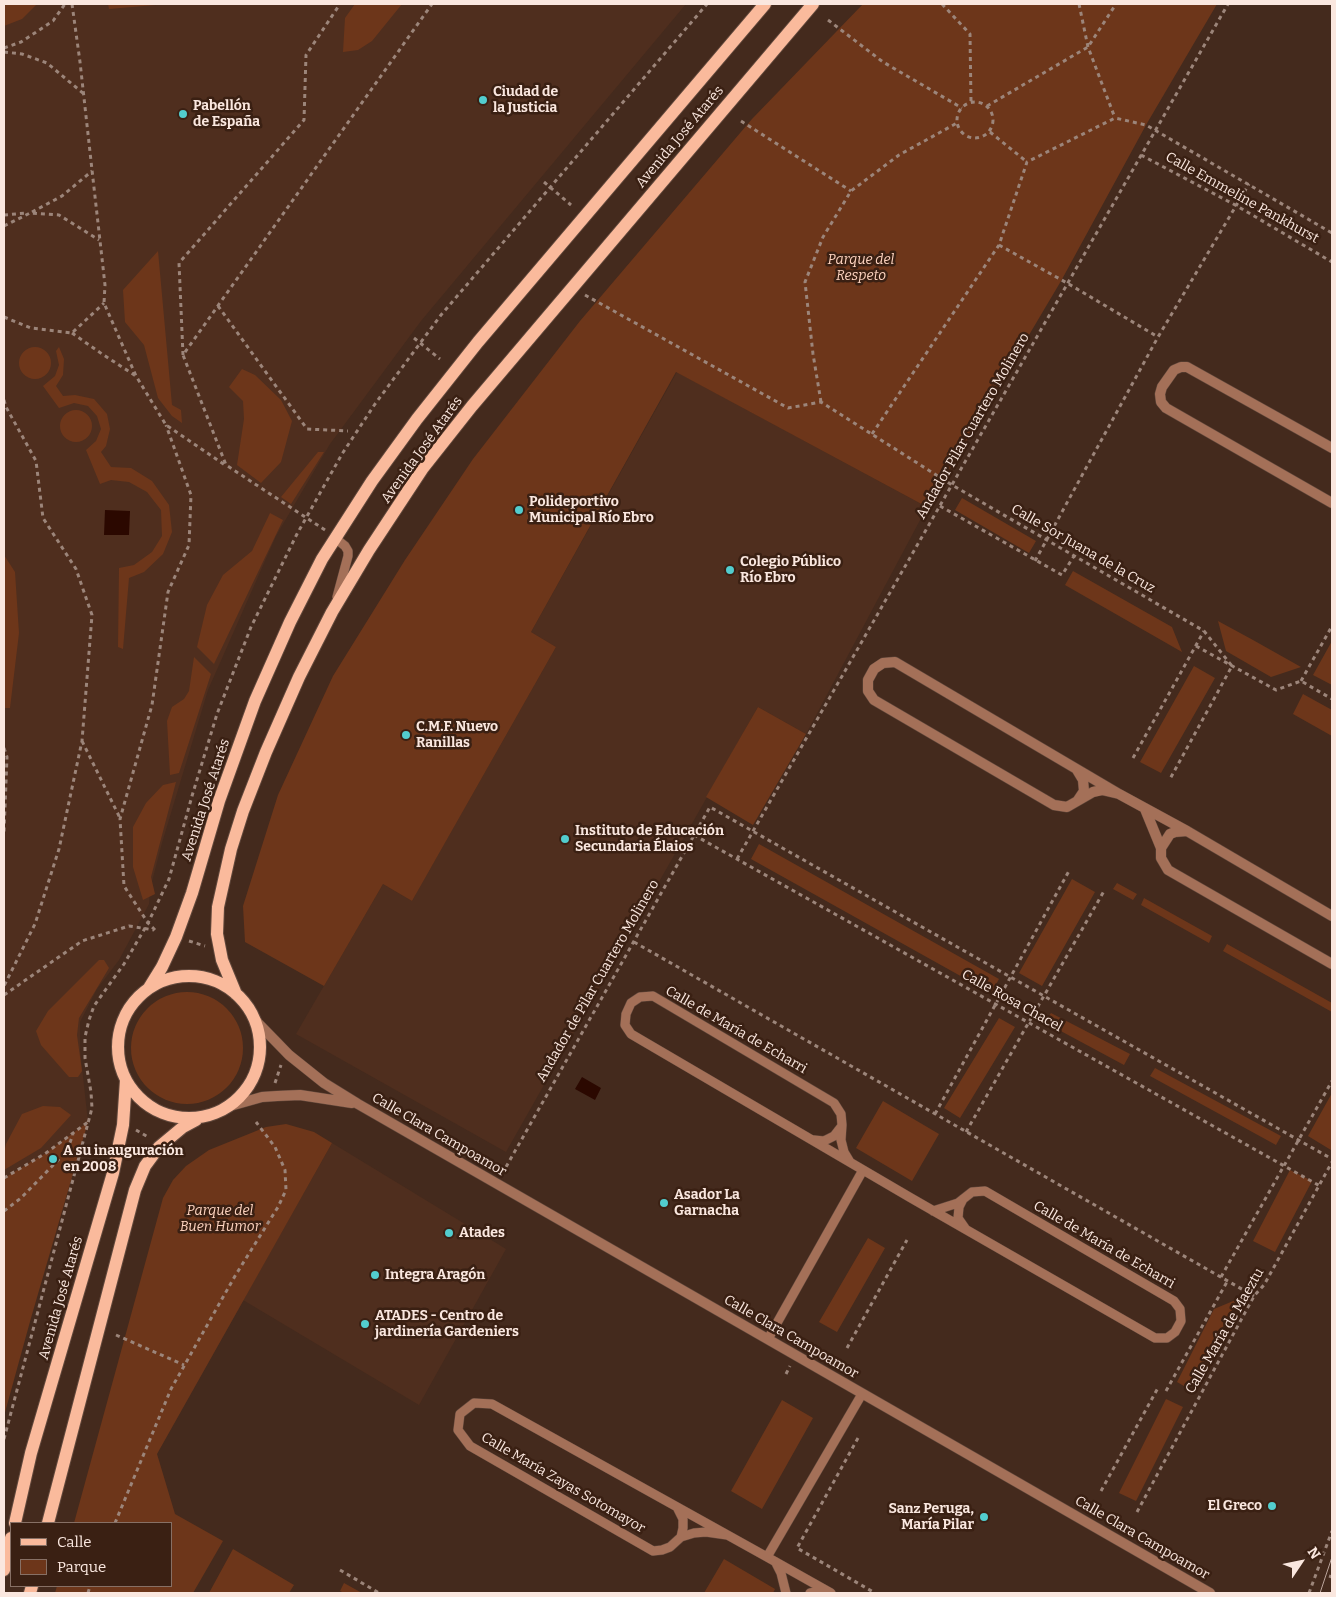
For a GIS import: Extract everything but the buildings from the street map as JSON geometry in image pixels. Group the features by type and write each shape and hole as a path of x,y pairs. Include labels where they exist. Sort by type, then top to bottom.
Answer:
{"main road":[{"name":"Avenida José Atarés","path":"149,988 162,967 176,937 192,893 219,801 255,701 290,622 322,559 335,538 372,481 406,434 478,342 765,4"},
{"name":"Avenida José Atarés","path":"236,994 222,960 217,934 219,900 230,849 266,752 300,676 332,612 369,550 423,468 472,406 813,4"},
{"path":"194,976 217,982 236,994 247,1006 255,1020 260,1035 258,1067 242,1096 230,1106 215,1114 184,1119 156,1111 144,1103 126,1080 120,1064 118,1047 120,1030 126,1013 136,999 149,988 170,978 194,976"},
{"name":"Avenida José Atarés","path":"15,1522 31,1453 113,1174 123,1125 126,1080"},
{"path":"48,1522 135,1190 145,1166 159,1147 183,1127 198,1118"},
{"path":"4,1570 10,1543"}],"street":[{"path":"1332,448 1188,367 1174,370 1162,387 1160,394 1161,402 1166,408 1332,504"},
{"path":"1119,794 1102,790 1093,792 1067,806 1054,805 874,700 868,691 868,680 874,669 883,663 895,662 1119,794 1187,831 1332,916"},
{"path":"1077,769 1083,780 1084,791 1077,802"},
{"path":"1145,809 1161,848 1161,858 1168,870 1332,964"},
{"path":"1161,848 1170,834 1187,831"},
{"name":"Calle Clara Campoamor","path":"255,1020 289,1055 324,1083 358,1104 1210,1593"},
{"name":"Calle Clara Campoamor","path":"230,1106 251,1100 300,1095 358,1104"}],"lane":[{"path":"332,612 348,556 345,546 335,538"},
{"name":"Calle de María de Echarri","path":"850,1162 844,1152 841,1140 841,1114 834,1103 652,996 640,997 631,1003 626,1014 625,1025 631,1034 933,1211 1155,1338 1167,1338 1175,1332 1181,1321 1180,1309 1174,1301 984,1190 972,1192 952,1205 933,1211"},
{"path":"812,1140 824,1141 834,1136 842,1125"},
{"path":"768,1339 863,1170"},
{"path":"964,1198 958,1208 958,1218 966,1230"},
{"path":"767,1557 862,1394"},
{"name":"Calle María Zayas Sotomayor","path":"727,1535 706,1532 694,1533 681,1537 670,1547 662,1550 653,1550 470,1446 458,1430 460,1414 474,1403 492,1404 767,1557 828,1592"},
{"path":"677,1507 683,1518 684,1528 681,1537"},
{"path":"776,1563 781,1573 786,1593"},
{"name":"Calle María Zayas Sotomayor","path":"810,1593 828,1592"}],"path":[{"path":"4,48 21,42 53,21 65,4"},
{"path":"4,995 82,941 129,926 155,930 148,923 124,886 120,819 152,705 168,592 189,545 191,495 166,425 136,376 104,303 105,285 72,4"},
{"path":"226,466 184,355 178,264 304,120 306,55 340,4"},
{"path":"184,355 432,4"},
{"path":"942,4 970,34 971,102"},
{"path":"872,434 998,245 1027,162 1115,118 1088,47 1079,4"},
{"path":"987,106 1088,47 1116,4"},
{"name":"Andador Pilar Cuartero Molinero","path":"737,859 1228,4"},
{"path":"828,20 883,62 962,108"},
{"path":"4,52 22,54 47,63 84,94"},
{"path":"971,102 987,106 993,115 990,132 980,138 974,138 963,133 957,123 957,117 962,108 971,102"},
{"name":"Calle Emmeline Pankhurst","path":"1115,118 1146,126 1332,233"},
{"path":"741,121 851,191"},
{"path":"572,287 788,408 821,402 813,354 805,282 823,237 851,191 899,155 957,123"},
{"path":"990,132 1027,162"},
{"name":"Calle Emmeline Pankhurst","path":"1141,154 1237,206 1332,262"},
{"path":"4,226 62,196 92,170"},
{"path":"544,182 571,205"},
{"path":"1035,561 1158,337 1249,184"},
{"path":"4,215 30,213 59,216 100,240"},
{"path":"998,245 1158,337"},
{"path":"72,333 104,303"},
{"path":"218,306 307,429 348,431"},
{"path":"4,317 31,328 72,333 136,376"},
{"path":"414,338 440,358"},
{"path":"4,400 36,461 43,518 76,569 92,615 82,740 59,849 35,924 4,986"},
{"name":"Calle Sor Juana de la Cruz","path":"821,402 952,485 1204,631"},
{"path":"166,425 335,538"},
{"path":"940,506 1062,575 1074,556"},
{"path":"1196,646 1276,690 1300,682 1332,626"},
{"path":"1133,758 1204,631 1232,666"},
{"path":"1170,779 1232,666"},
{"path":"1300,682 1332,699"},
{"path":"82,740 120,819"},
{"path":"4,748 7,757 4,833"},
{"name":"Calle Rosa Chacel","path":"710,807 1299,1140 1332,1161"},
{"name":"Andador de Pilar Cuartero Molinero","path":"506,1167 710,807"},
{"name":"Calle Rosa Chacel","path":"694,835 1320,1186"},
{"path":"934,1114 1069,871"},
{"path":"966,1132 1104,891"},
{"path":"189,940 205,946"},
{"path":"633,942 1254,1296"},
{"path":"274,1084 283,1062"},
{"path":"1221,1277 1332,1081"},
{"name":"Avenida José Atarés","path":"4,1439 88,1122 73,1134"},
{"path":"115,1522 171,1389 235,1276 278,1207 286,1190 285,1170 275,1148 256,1122"},
{"path":"132,1127 148,1138"},
{"path":"4,1178 46,1153 73,1134"},
{"path":"4,1211 20,1198 67,1151 73,1134"},
{"name":"Calle María de Maeztu","path":"1137,1512 1254,1296 1264,1285 1332,1161"},
{"path":"847,1348 907,1240"},
{"path":"1166,1391 1228,1280"},
{"path":"116,1335 184,1366"},
{"path":"1101,1491 1159,1386"},
{"path":"858,1438 797,1548 875,1593"},
{"path":"1309,1593 1332,1531"},
{"path":"340,1570 379,1593"}],"shaded area":[{"path":"4,4 686,4 421,321 330,444 276,536 208,690 162,843 150,889 149,904 119,960 97,989 80,1022 80,1049 88,1122 46,1153 4,1178"},
{"path":"677,372 927,507 806,734 758,707 506,1152 296,1034 383,884 412,901 556,647 531,632"},
{"path":"105,510 130,511 129,535 104,535"},
{"path":"582,1077 601,1088 595,1100 575,1089"},
{"name":"Integra Aragón","path":"332,1143 506,1249 419,1405 243,1300"}],"green space":[{"path":"4,4 37,4 22,19 4,26"},
{"path":"108,4 167,4 109,9"},
{"path":"355,4 402,4 372,41 358,50 343,52 345,18"},
{"name":"Parque del Respeto","path":"863,4 1217,4 1146,125 1061,281 927,507 676,372 531,632 556,647 412,901 383,884 324,986 245,942 243,906 278,795 333,676 405,560 473,459 580,321 752,119"},
{"path":"158,251 172,405 181,410 182,423 172,416 158,398 144,345 125,322 123,290"},
{"path":"35,347 47,351 51,363 47,375 35,379 23,375 19,363 23,351"},
{"path":"59,347 64,359 63,375 56,386 63,396 75,395 94,399 107,414 110,429 106,446 101,452 111,467 131,468 152,481 169,505 172,532 163,554 144,572 129,578 123,649 118,647 119,568 134,565 152,552 162,536 161,510 147,492 129,482 111,480 100,484 86,450 96,441 101,429 97,416 88,406 74,403 59,408 43,386 55,376 59,365 56,351"},
{"path":"242,369 255,375 281,400 292,421 281,462 261,483 237,465 244,419 243,401 229,387"},
{"path":"76,410 88,414 92,426 88,438 76,442 64,438 60,426 64,414"},
{"path":"318,452 324,452 291,504 281,497"},
{"path":"962,498 1036,541 1029,553 955,510"},
{"path":"270,513 283,520 214,664 197,647 207,605 223,575 252,551"},
{"path":"4,555 15,572 19,633 10,708 4,708"},
{"path":"1073,571 1172,627 1182,652 1065,585"},
{"path":"1218,621 1301,667 1271,677 1226,651"},
{"path":"1332,641 1332,685 1313,675"},
{"path":"194,657 211,674 179,773 170,775 167,721 172,707 184,699 189,691"},
{"path":"1194,666 1215,678 1161,773 1140,762"},
{"path":"1303,694 1332,710 1332,736 1293,714"},
{"path":"758,707 806,734 753,825 706,797"},
{"path":"176,782 151,877 155,894 143,900 133,867 133,827 146,803 163,785"},
{"path":"759,844 999,979 991,993 751,859"},
{"path":"1072,879 1095,892 1042,986 1019,973"},
{"path":"1117,883 1137,894 1133,900 1113,889"},
{"path":"1144,898 1212,936 1209,943 1141,905"},
{"path":"1227,944 1332,1003 1332,1012 1223,951"},
{"path":"99,960 104,960 109,968 79,1018 77,1035 82,1071 78,1077 69,1077 41,1045 36,1031 48,1011"},
{"path":"187,992 198,993 208,997 226,1009 238,1027 242,1037 242,1059 238,1069 226,1087 208,1099 198,1103 187,1104 176,1103 166,1099 148,1087 136,1069 132,1059 131,1048 132,1037 136,1027 148,1009 166,997 176,993"},
{"path":"1051,1013 1130,1054 1124,1065 1044,1022"},
{"path":"999,1018 1015,1027 960,1118 944,1108"},
{"path":"1155,1068 1281,1136 1276,1145 1150,1076"},
{"path":"1332,1093 1332,1147 1331,1150 1308,1136"},
{"path":"883,1101 939,1134 912,1181 856,1148"},
{"path":"43,1106 60,1107 71,1115 41,1148 4,1170 6,1144 22,1114"},
{"path":"88,1122 4,1416 4,1178 46,1153"},
{"name":"Parque del Buen Humor","path":"286,1124 314,1132 332,1143 157,1454 175,1514 223,1541 193,1593 55,1593 57,1587 172,1587 172,1522 74,1522 163,1198 173,1180 186,1166 209,1150 266,1127"},
{"path":"1290,1170 1312,1181 1275,1252 1253,1241"},
{"path":"868,1238 885,1248 837,1332 819,1322"},
{"path":"1238,1299 1189,1389 1177,1382 1214,1309"},
{"path":"1166,1399 1183,1407 1136,1501 1119,1493"},
{"path":"782,1400 813,1418 762,1509 731,1491"},
{"path":"233,1549 294,1585 289,1593 209,1593"},
{"path":"724,1559 775,1589 773,1593 704,1593"},
{"path":"344,1583 362,1593 344,1593 340,1591"}],"tram line":[{"path":"1320,1593 1332,1557"}],"place":[{"name":"Ciudad de la Justicia","path":"483,100"},
{"name":"Pabellón de España","path":"183,114"},
{"name":"Polideportivo Municipal Río Ebro","path":"519,510"},
{"name":"Colegio Público Río Ebro","path":"730,570"},
{"name":"C.M.F. Nuevo Ranillas","path":"406,735"},
{"name":"Instituto de Educación Secundaria Élaios","path":"565,839"},
{"name":"A su inauguración en 2008","path":"53,1159"},
{"name":"Asador La Garnacha","path":"664,1203"},
{"name":"Atades","path":"449,1233"},
{"name":"Integra Aragón","path":"375,1275"},
{"name":"ATADES - Centro de jardinería Gardeniers","path":"365,1324"},
{"name":"El Greco","path":"1272,1506"},
{"name":"Sanz Peruga, María Pilar","path":"984,1517"}]}
